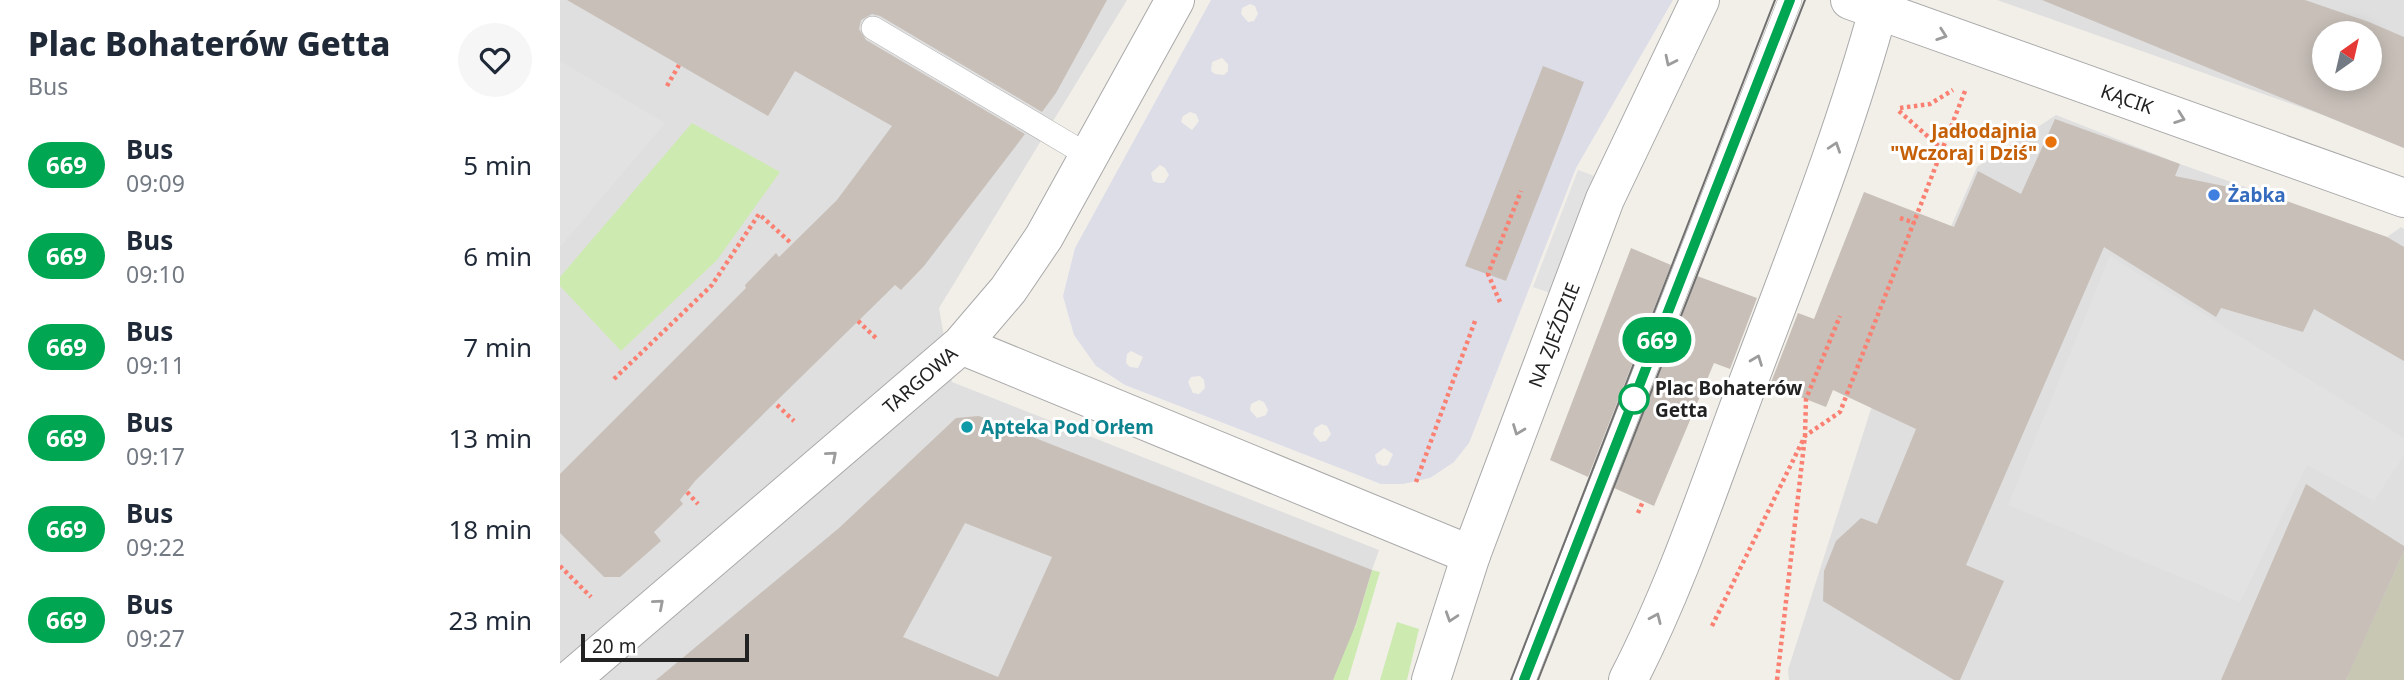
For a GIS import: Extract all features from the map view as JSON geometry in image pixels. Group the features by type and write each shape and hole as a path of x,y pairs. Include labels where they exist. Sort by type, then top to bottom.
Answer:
{"street":[{"name":"TARGOWA","path":"570,680 961,345 1008,290 1044,237 1175,0"},
{"name":"NA ZJEŹDZIE","path":"1431,680 1471,555 1605,199 1700,0"},
{"path":"1628,680 1684,555 1809,221 1869,4"},
{"name":"KĄCIK","path":"1869,4 2404,198"},
{"path":"961,345 1471,555"}],"lane":[{"path":"1524,680 1790,0"},
{"path":"873,28 1089,156"}],"path":[{"path":"667,86 679,65"},
{"path":"1712,626 1805,436 1840,412 1970,79"},
{"path":"1896,108 1943,149"},
{"path":"1500,302 1488,274 1521,191"},
{"path":"614,379 712,285 759,214 792,244"},
{"path":"1900,218 1915,223"},
{"path":"1777,680 1776,668 1805,436 1806,399 1840,316"},
{"path":"858,321 878,341"},
{"path":"1416,482 1475,321"},
{"path":"777,405 794,421"},
{"path":"687,492 701,508"}],"shaded area":[{"path":"560,0 1127,0 939,308 952,382 1379,550 1333,680 560,680"},
{"path":"1211,0 1673,0 1576,168 1469,443 1454,462 1430,478 1403,484 1381,484 1125,385 1096,366 1074,335 1063,296 1075,248","holes":["1250,4 1255,6 1258,14 1254,21 1248,22 1241,14 1242,8","1222,58 1228,64 1228,71 1224,75 1211,71 1212,62","1583,82 1506,281 1488,274","1190,112 1196,114 1199,121 1192,130 1181,122 1183,116","1160,165 1169,175 1164,183 1153,181 1151,173","1131,351 1143,357 1138,368 1130,367 1126,363 1127,354","1200,376 1204,380 1205,388 1199,394 1193,393 1188,382 1191,377","1259,400 1264,402 1268,410 1266,415 1257,418 1250,410 1251,404","1322,424 1327,426 1331,434 1326,441 1320,442 1313,434 1315,428","1384,448 1393,454 1388,465 1377,463 1375,455"]},
{"path":"1997,0 2404,0 2404,148 2320,114"},
{"path":"560,61 665,123 560,247"},
{"path":"2056,115 2180,164 2387,237 2401,227 2404,229 2404,680 1789,680 1788,670 1870,412 1977,167"},
{"path":"1578,170 1597,177 1553,294 1533,287"},
{"path":"2110,256 2404,438 2404,455 2374,501 2307,465 2240,602 2008,505"},
{"path":"2404,551 2404,680 2346,680 2351,668"}],"green space":[{"path":"692,123 780,172 717,260 621,351 560,286 560,277"},
{"path":"1372,570 1380,572 1348,680 1333,680 1345,625 1355,628"},
{"path":"1397,622 1419,629 1407,680 1380,680"}],"building":[{"path":"567,0 1107,0 1056,93 1042,112 880,16 872,14 861,20 859,29 866,40 1025,134 924,266 901,290 895,285 695,481 680,500 683,504 654,532 661,541 620,577 604,577 560,533 560,474 746,288 745,285 776,253 779,257 837,200 892,126 795,71 768,116"},
{"path":"2042,0 2305,0 2366,21 2312,21 2312,91 2382,91 2382,28 2404,37 2404,148"},
{"path":"1543,66 1584,82 1506,281 1465,266"},
{"path":"2055,119 2180,164 2175,176 2273,196 2387,237 2404,247 2404,361 2314,309 2303,332 2221,308 2216,317 2104,247 1966,565 2004,581 1960,680 1954,680 1823,601 1824,571 1836,541 1861,518 1877,524 1916,429 1833,390 1826,407 1770,385 1798,313 1814,319 1864,192 1954,227 1978,171 2021,194"},
{"path":"1631,248 1671,265 1588,477 1550,460"},
{"path":"1697,276 1757,298 1730,369 1714,363 1654,506 1614,488"},
{"path":"979,416 1372,570 1356,624 1333,680 656,680 839,528 956,418","holes":["965,523 1052,557 998,677 903,637"]},
{"path":"2306,484 2404,546 2404,551 2346,680 2221,680"}],"tram line":[{"path":"1511,680 1775,0"},
{"path":"1538,680 1805,0"}],"bus line":[{"name":"669","path":"1524,680 1790,0"}],"place":[{"name":"Jadłodajnia \"Wczoraj i Dziś\"","path":"2051,142"},
{"name":"Żabka","path":"2214,195"},
{"name":"Plac Bohaterów Getta","path":"1634,399"},
{"name":"Apteka Pod Orłem","path":"967,427"}]}
